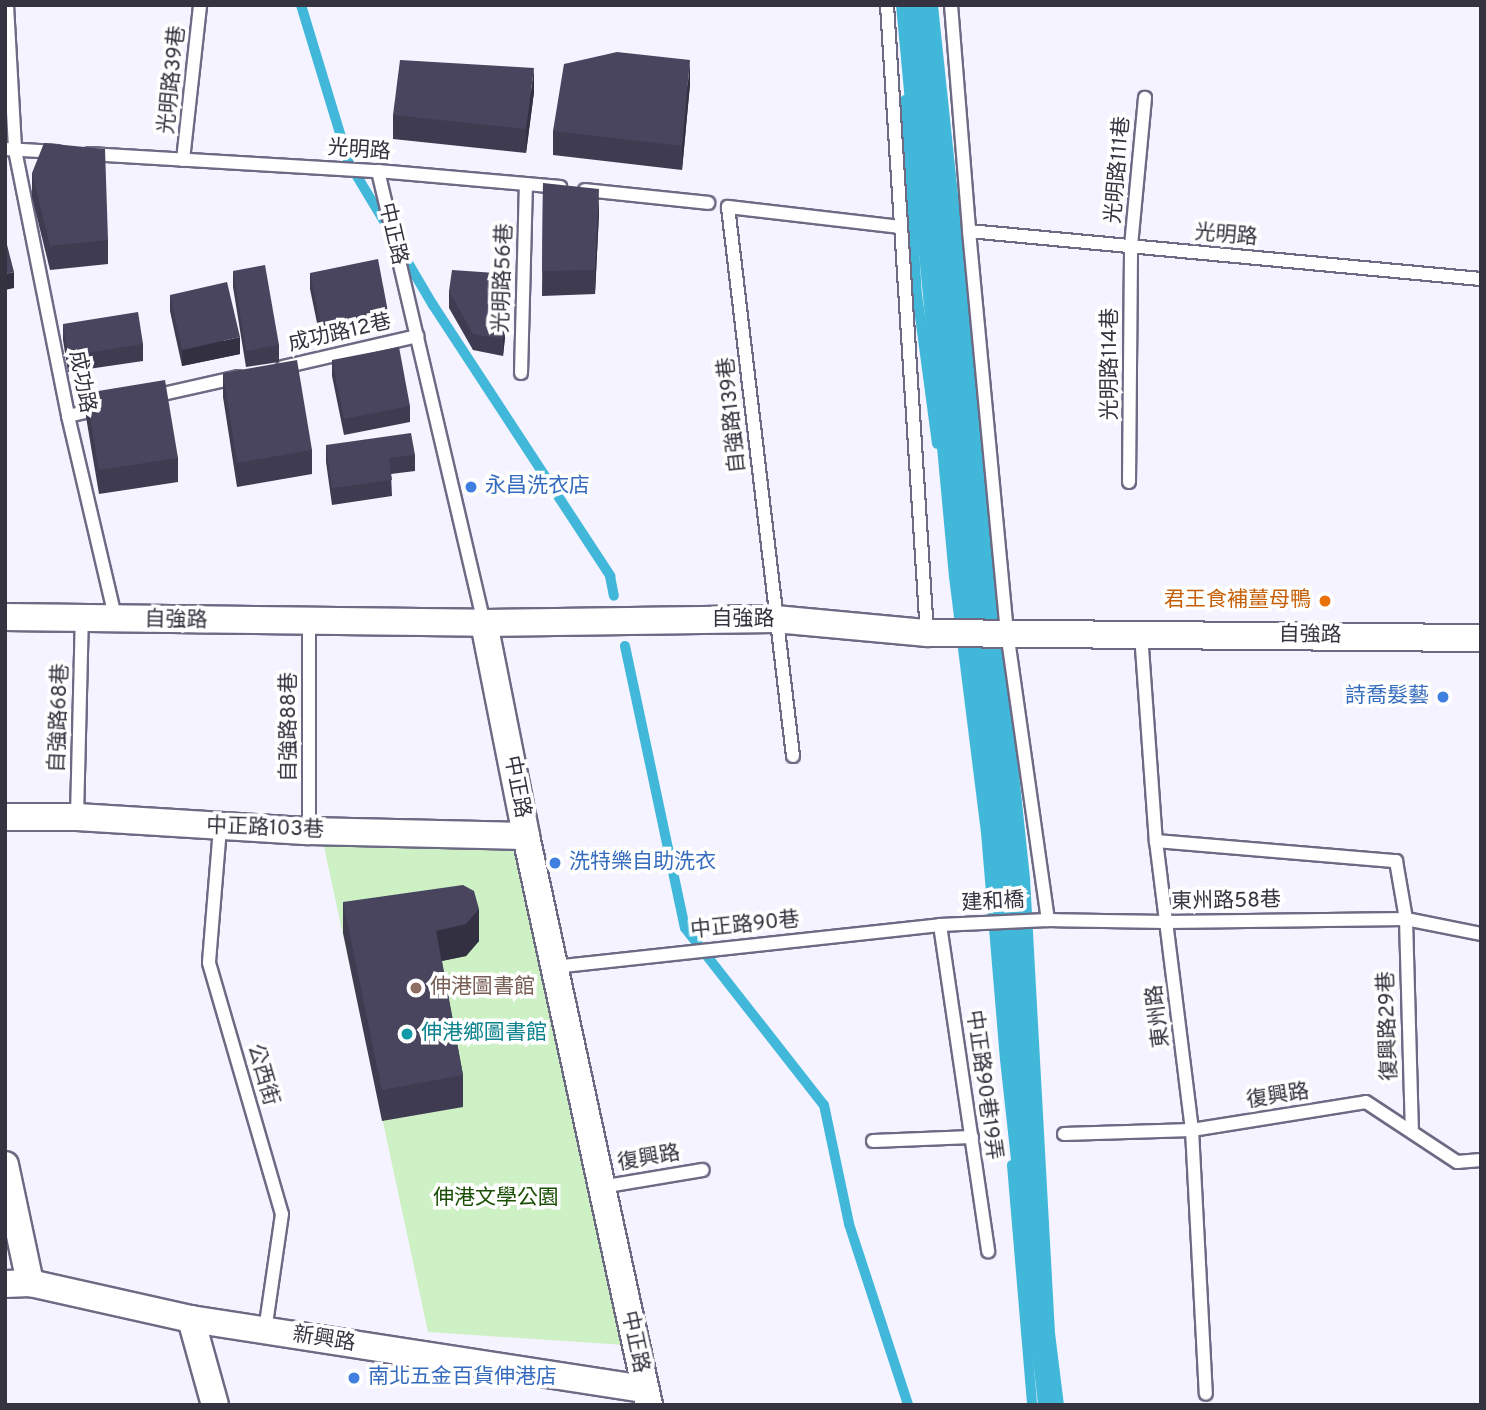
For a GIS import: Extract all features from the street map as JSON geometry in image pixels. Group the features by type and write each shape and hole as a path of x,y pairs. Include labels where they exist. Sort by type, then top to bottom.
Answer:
{"street":[{"name":"自強路","path":"5,617 484,623 775,619 927,633 1481,638"},
{"name":"中正路","path":"484,623 526,836 647,1397"},
{"name":"中正路103巷","path":"5,817 76,817 220,828 526,836"},
{"path":"5,1165 18,1283"},
{"name":"新興路","path":"18,1283 191,1320 647,1397"},
{"path":"191,1320 215,1405"}],"lane":[{"name":"成功路","path":"7,5 10,149 116,620"},
{"name":"光明路39巷","path":"183,160 200,5"},
{"path":"887,5 927,633"},
{"path":"951,5 969,231 1007,632 1048,920"},
{"name":"光明路111巷","path":"1131,246 1145,98"},
{"name":"光明路","path":"10,149 374,171 708,204"},
{"name":"中正路","path":"374,171 387,209 484,623"},
{"name":"光明路56巷","path":"521,373 526,184"},
{"name":"自強路139巷","path":"793,757 729,207 901,227"},
{"name":"光明路","path":"969,231 1481,279"},
{"name":"光明路114巷","path":"1129,482 1131,246"},
{"name":"成功路12巷","path":"269,370 417,336"},
{"path":"135,401 256,373"},
{"path":"68,416 122,404"},
{"name":"自強路68巷","path":"76,817 82,619"},
{"name":"自強路88巷","path":"309,622 309,831"},
{"name":"東州路","path":"1141,634 1156,841 1192,1130 1206,1394"},
{"name":"公西街","path":"220,828 209,963 282,1214 265,1331"},
{"path":"1156,841 1396,861 1406,919"},
{"name":"東州路58巷","path":"1048,920 1167,922 1406,919 1481,934"},
{"name":"復興路29巷","path":"1406,919 1412,1131"},
{"name":"建和橋","path":"940,925 1048,920"},
{"name":"中正路90巷","path":"554,967 940,925"},
{"name":"中正路90巷19弄","path":"940,925 988,1251"},
{"name":"復興路","path":"1064,1134 1192,1130 1366,1102 1457,1162 1481,1160"},
{"path":"873,1140 972,1137"},
{"name":"復興路","path":"601,1187 703,1170"}],"green space":[{"name":"伸港文學公園","path":"323,842 518,845 625,1345 428,1332"}],"water":[{"path":"896,5 938,5 1030,878 1055,1333 1064,1405 1038,1405 1000,1060 981,833 949,577"}],"building":[{"path":"617,52 690,60 682,146 553,131 564,64"},
{"path":"400,60 534,68 526,129 393,115"},
{"path":"44,143 105,149 108,240 50,246 32,173"},
{"path":"543,183 599,189 595,270 542,271"},
{"path":"5,237 14,272 5,274"},
{"path":"378,259 388,312 321,326 310,273"},
{"path":"265,265 279,345 246,351 233,271"},
{"path":"452,270 510,274 503,339 473,334 449,291"},
{"path":"227,282 240,337 182,350 170,295"},
{"path":"138,312 143,344 68,356 63,324"},
{"path":"399,347 410,406 344,419 332,360"},
{"path":"297,360 312,450 237,463 223,373"},
{"path":"165,380 178,458 99,470 86,393"},
{"path":"411,433 415,455 389,458 392,480 332,488 326,445"},
{"name":"伸港鄉圖書館","path":"463,885 474,891 479,909 466,924 436,931 463,1075 382,1090 343,902"}],"waterway":[{"path":"301,5 349,163 390,231"},
{"path":"905,100 917,294 937,444"},
{"path":"397,244 433,305 610,576 614,596"},
{"path":"625,646 685,928 824,1105 849,1224 908,1405"},
{"path":"1012,1165 1032,1405"}],"place":[{"name":"永昌洗衣店","path":"471,487"},
{"name":"君王食補薑母鴨","path":"1325,601"},
{"name":"詩喬髮藝","path":"1443,697"},
{"name":"洗特樂自助洗衣","path":"555,863"},
{"name":"伸港圖書館","path":"416,988"},
{"name":"伸港鄉圖書館","path":"407,1034"},
{"name":"南北五金百貨伸港店","path":"354,1378"}]}
